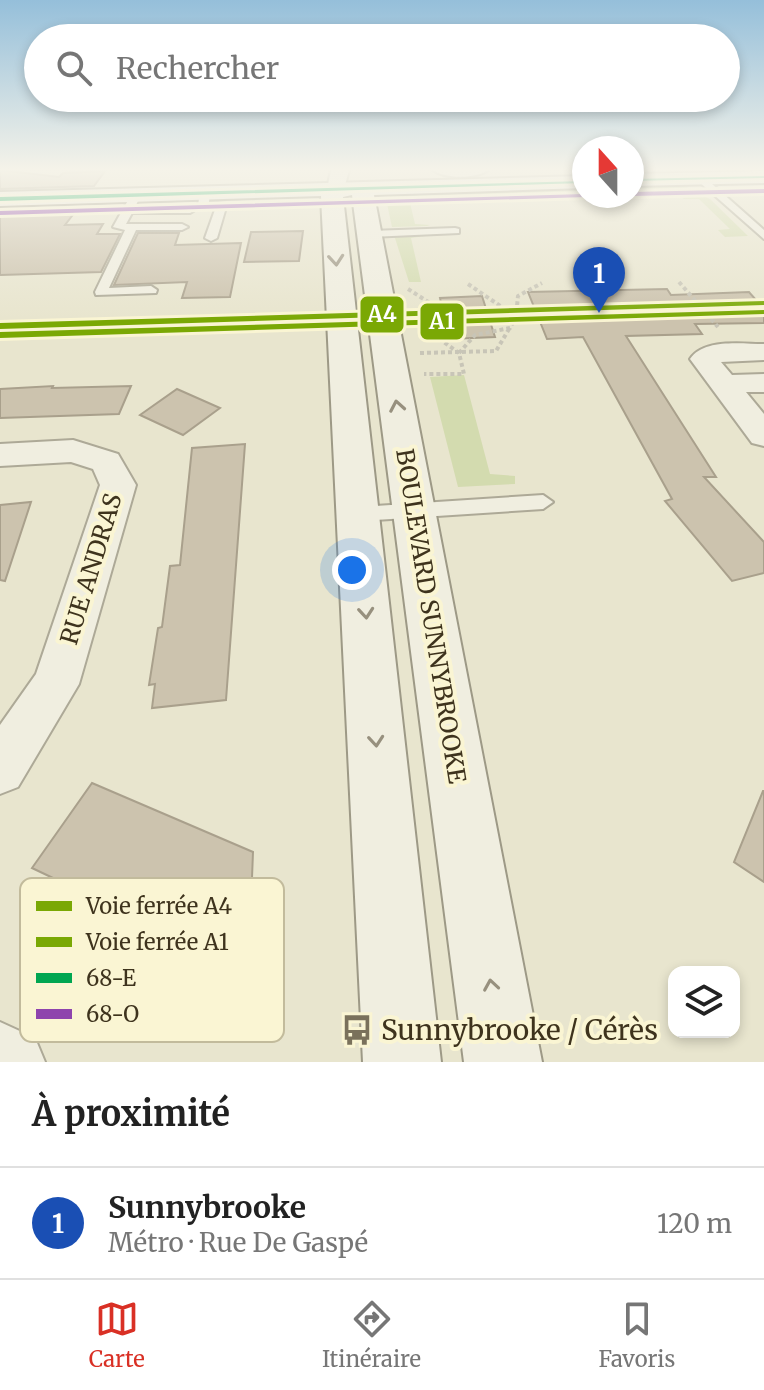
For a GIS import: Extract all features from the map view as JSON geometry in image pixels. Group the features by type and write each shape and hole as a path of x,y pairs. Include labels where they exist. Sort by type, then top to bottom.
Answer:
{"street":[{"name":"BOULEVARD SUNNYBROOKE","path":"333,220 334,246 387,512 503,1062"},
{"name":"BOULEVARD SUNNYBROOKE","path":"365,220 370,234 387,512 402,1062"},
{"path":"764,352 709,355 704,359 764,436"},
{"path":"724,384 764,383"},
{"name":"RUE ANDRAS","path":"0,455 73,451 106,462 118,485 56,684 0,769"},
{"path":"0,1056 11,1062"}],"lane":[{"path":"123,220 119,227 182,227"},
{"path":"211,238 217,220"},
{"path":"746,220 764,236"},
{"path":"132,227 101,292 151,290"},
{"path":"370,234 455,231"},
{"path":"387,512 543,502"}],"path":[{"path":"679,282 725,335"},
{"path":"418,353 496,351 516,316 518,296 542,283"},
{"path":"468,284 516,316"},
{"path":"404,286 433,305 441,340 459,353 464,374 424,374"},
{"path":"411,319 531,316"},
{"path":"459,353 475,335 510,328"}],"green space":[{"path":"390,220 414,220 415,224 430,225 392,227"},
{"path":"720,220 731,220 748,236 725,237 718,230 730,229"},
{"path":"394,235 432,235 411,238 421,282 409,282"},
{"path":"464,375 490,474 515,476 515,484 458,487 430,377"}],"building":[{"path":"0,220 69,220 65,225 103,224 97,234 120,234 101,272 0,275"},
{"path":"303,231 299,261 244,262 251,232"},
{"path":"138,233 179,233 175,245 241,243 230,297 182,298 187,282 114,285"},
{"path":"667,289 671,295 749,292 764,309 764,323 695,324 702,334 626,336 716,477 704,477 764,542 764,573 732,581 665,501 672,499 583,337 547,339 528,292"},
{"path":"482,296 495,337 449,339 440,298"},
{"path":"131,386 119,414 0,418 0,389"},
{"path":"177,389 220,408 183,435 140,415"},
{"path":"245,444 226,700 152,708 155,684 149,685 158,628 162,627 170,566 180,565 192,448"},
{"path":"31,502 5,581 0,580 0,505"},
{"path":"92,783 253,852 252,878 53,878 32,868"},
{"path":"764,791 764,882 734,862"}],"rail line":[{"name":"A4","path":"0,326 764,303"},
{"name":"A1","path":"0,335 764,312"}],"place":[{"name":"Sunnybrooke","path":"599,313"},
{"name":"Sunnybrooke / Cérès","path":"357,1030"}]}
